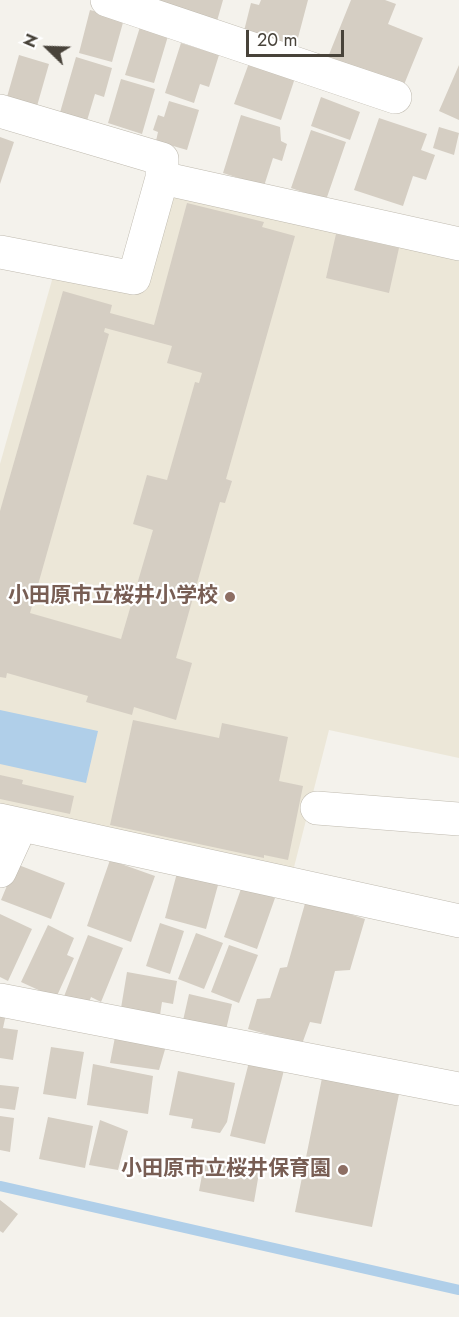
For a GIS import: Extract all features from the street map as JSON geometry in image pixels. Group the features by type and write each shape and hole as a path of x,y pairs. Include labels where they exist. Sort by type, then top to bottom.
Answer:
{"street":[{"path":"107,0 395,97"},
{"path":"0,111 162,159 162,178 134,278 0,252"},
{"path":"162,178 459,244"},
{"path":"317,808 459,819"},
{"path":"0,871 10,823 459,921"},
{"path":"0,1000 459,1089"}],"shaded area":[{"name":"小田原市立桜井小学校","path":"178,190 459,256 459,758 329,730 292,875 0,811 0,464 54,273 141,291 167,196"}],"water":[{"path":"0,710 98,731 86,783 0,764"}],"building":[{"path":"159,0 223,0 215,28 156,10"},
{"path":"261,0 308,0 294,53 242,39 251,3 259,5"},
{"path":"351,0 385,0 396,4 388,24 423,38 401,92 324,67"},
{"path":"90,10 124,19 112,62 79,53"},
{"path":"140,27 168,36 154,83 125,75"},
{"path":"181,43 219,55 209,87 200,84 194,103 165,93"},
{"path":"19,55 49,64 37,106 7,97"},
{"path":"76,57 112,68 104,97 95,94 86,124 59,116"},
{"path":"249,63 295,78 281,120 234,104"},
{"path":"459,65 459,120 439,111"},
{"path":"121,79 155,89 142,134 108,123"},
{"path":"321,97 360,112 350,140 311,126"},
{"path":"169,101 199,110 187,150 156,141 158,132 153,130 158,115 164,117"},
{"path":"241,115 280,127 281,141 287,144 282,161 273,158 264,186 223,173"},
{"path":"379,118 427,134 421,150 435,155 426,180 413,176 403,206 354,190"},
{"path":"439,127 459,133 454,155 433,148"},
{"path":"311,130 346,142 326,200 291,188"},
{"path":"0,137 14,142 0,184"},
{"path":"187,203 264,222 262,227 295,236 226,479 232,481 225,503 220,502 176,658 192,663 176,720 134,707 132,715 86,702 88,696 7,673 6,678 0,677 0,511 63,291 112,305 110,313 154,325","holes":["105,328 172,346 167,363 202,373 199,383 195,382 167,480 147,475 133,524 153,530 121,639 30,613 109,334 104,332"]},
{"path":"336,234 399,248 389,293 326,278"},
{"path":"133,720 219,738 222,723 288,737 279,781 303,786 288,860 264,855 264,858 110,825"},
{"path":"0,775 23,780 22,784 74,796 70,814 0,799"},
{"path":"110,860 155,876 131,942 87,926"},
{"path":"16,864 65,883 51,919 1,900"},
{"path":"177,873 218,885 206,929 165,918"},
{"path":"242,886 275,898 257,949 224,937"},
{"path":"306,900 365,919 350,970 335,971 321,1024 310,1022 302,1044 248,1029 257,999 270,998 280,968 287,967"},
{"path":"0,914 32,929 8,981 0,977"},
{"path":"160,923 184,931 170,974 146,966"},
{"path":"48,925 74,938 67,955 74,958 56,998 21,982"},
{"path":"196,933 223,943 204,989 178,979"},
{"path":"88,935 123,948 101,1002 91,997 87,1008 63,999"},
{"path":"229,945 258,955 239,1003 211,992"},
{"path":"127,972 177,981 173,1004 162,1002 160,1015 121,1008"},
{"path":"189,994 232,1004 225,1034 182,1025"},
{"path":"0,1014 6,1014 3,1028 18,1030 13,1060 0,1058"},
{"path":"115,1037 166,1046 159,1070 110,1063"},
{"path":"51,1047 84,1052 76,1099 43,1094"},
{"path":"249,1062 284,1070 265,1144 230,1136"},
{"path":"93,1064 153,1076 148,1114 87,1105"},
{"path":"178,1071 235,1083 227,1122 220,1133 191,1128 193,1119 169,1115"},
{"path":"322,1078 399,1094 372,1227 295,1212"},
{"path":"0,1085 19,1087 15,1110 0,1108"},
{"path":"0,1116 14,1118 10,1152 0,1150"},
{"path":"48,1117 93,1126 85,1168 39,1159"},
{"path":"100,1120 128,1131 118,1170 89,1165"},
{"path":"205,1159 260,1167 254,1202 199,1191"},
{"path":"0,1200 18,1214 3,1233 0,1231"}],"waterway":[{"path":"0,1186 459,1290"}],"place":[{"name":"小田原市立桜井小学校","path":"230,597"},
{"name":"小田原市立桜井保育園","path":"343,1170"}]}
